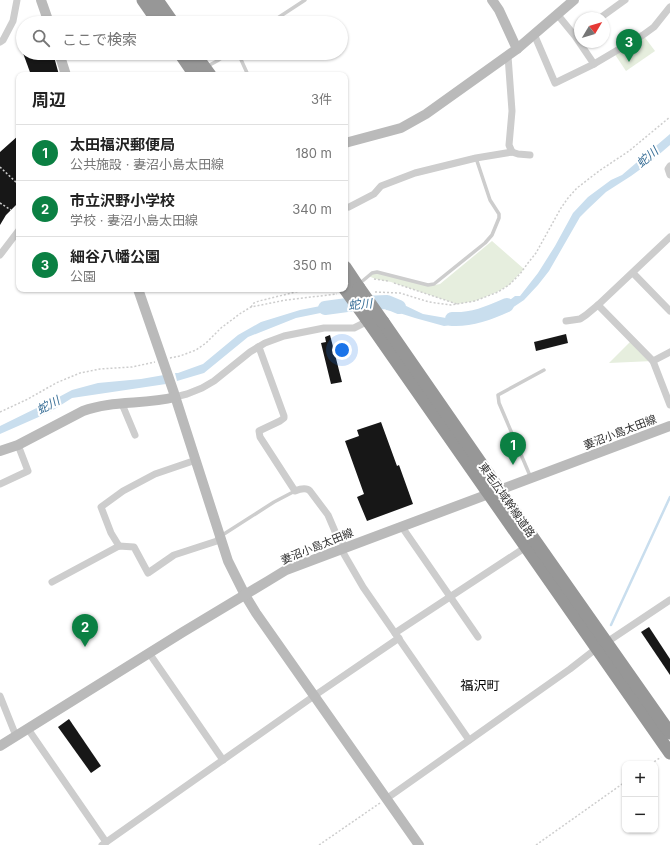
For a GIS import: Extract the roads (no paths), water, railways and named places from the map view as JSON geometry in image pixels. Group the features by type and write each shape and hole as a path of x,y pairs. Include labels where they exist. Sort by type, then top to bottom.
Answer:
{"highway":[{"path":"143,0 154,16"},
{"path":"157,0 168,16"},
{"path":"188,60 203,72"},
{"path":"197,60 203,72"},
{"name":"東毛広域幹線道路","path":"348,270 360,284 494,493 526,547 670,733"},
{"name":"東毛広域幹線道路","path":"344,292 367,320 494,493 602,645 670,753"}],"street":[{"path":"0,42 3,40 13,21 17,0"},
{"path":"41,0 47,16"},
{"path":"492,0 499,10 517,49"},
{"path":"348,142 401,128 426,114 508,56 574,0"},
{"path":"608,12 625,0"},
{"path":"534,34 555,84 594,64 644,35 654,27 670,7"},
{"path":"557,14 574,31"},
{"path":"585,48 594,64"},
{"path":"508,56 512,111 509,145 512,152"},
{"path":"61,60 65,72"},
{"path":"348,207 374,194 381,186 416,173 476,158 512,152 530,156"},
{"path":"670,166 668,169 670,176"},
{"path":"0,255 16,234"},
{"path":"566,320 580,318 586,315 669,241"},
{"path":"633,273 670,311"},
{"path":"139,292 175,395 228,561 245,595 256,613 419,845"},
{"path":"598,305 653,361 670,405"},
{"path":"0,451 18,445 83,411 102,405 162,400 175,395 192,392 214,381 250,352 271,340 324,328 354,328 367,320"},
{"path":"258,347 284,416 284,418 280,421 262,428 259,431 260,434 295,491 305,488 308,489 325,511 363,587 469,740"},
{"path":"653,361 670,352"},
{"path":"122,404 135,435"},
{"name":"妻沼小島太田線","path":"0,746 286,570 670,426"},
{"path":"0,484 28,471 18,445"},
{"path":"119,546 111,533 100,507 122,491 155,474 196,460"},
{"path":"402,527 478,637"},
{"path":"52,582 119,546 134,547 148,572 174,555 217,541 220,536"},
{"path":"28,729 104,844 314,696 450,596 526,547"},
{"path":"386,799 602,645 670,600"},
{"path":"149,653 223,760"},
{"path":"0,696 2,708 16,736"}],"lane":[{"path":"281,16 305,0"},
{"path":"203,72 218,60"},
{"path":"241,60 247,72"},
{"path":"360,284 372,273 377,272 428,285 434,284 485,243 492,235 499,218 499,214 490,200 476,158"},
{"path":"531,479 499,403 498,394 544,370"},
{"path":"220,536 274,502 295,491"}],"water":[{"path":"670,134 670,145 649,163 606,192 580,217 549,271 538,285 524,300 503,314 480,322 444,326 386,310 378,298 402,304 423,314 446,318 471,317 490,313 515,296 520,296 538,273 573,213 588,197 611,180 622,175"},
{"path":"341,302 345,308 296,318 248,337 204,373 177,381 175,373 203,364 238,335 261,322 300,310"},
{"path":"164,375 166,384 72,398 50,412 0,434 0,426 72,390 98,383 141,379"}],"waterway":[{"name":"蛇川","path":"325,308 362,303 387,302 399,307"},
{"name":"蛇川","path":"452,319 473,317 507,305"},
{"path":"611,625 670,497"}],"place":[{"name":"細谷八幡公園","path":"629,62"},
{"name":"太田福沢郵便局","path":"513,465"},
{"name":"市立沢野小学校","path":"85,647"}],"district":[{"name":"福沢町","path":"480,685"}]}
